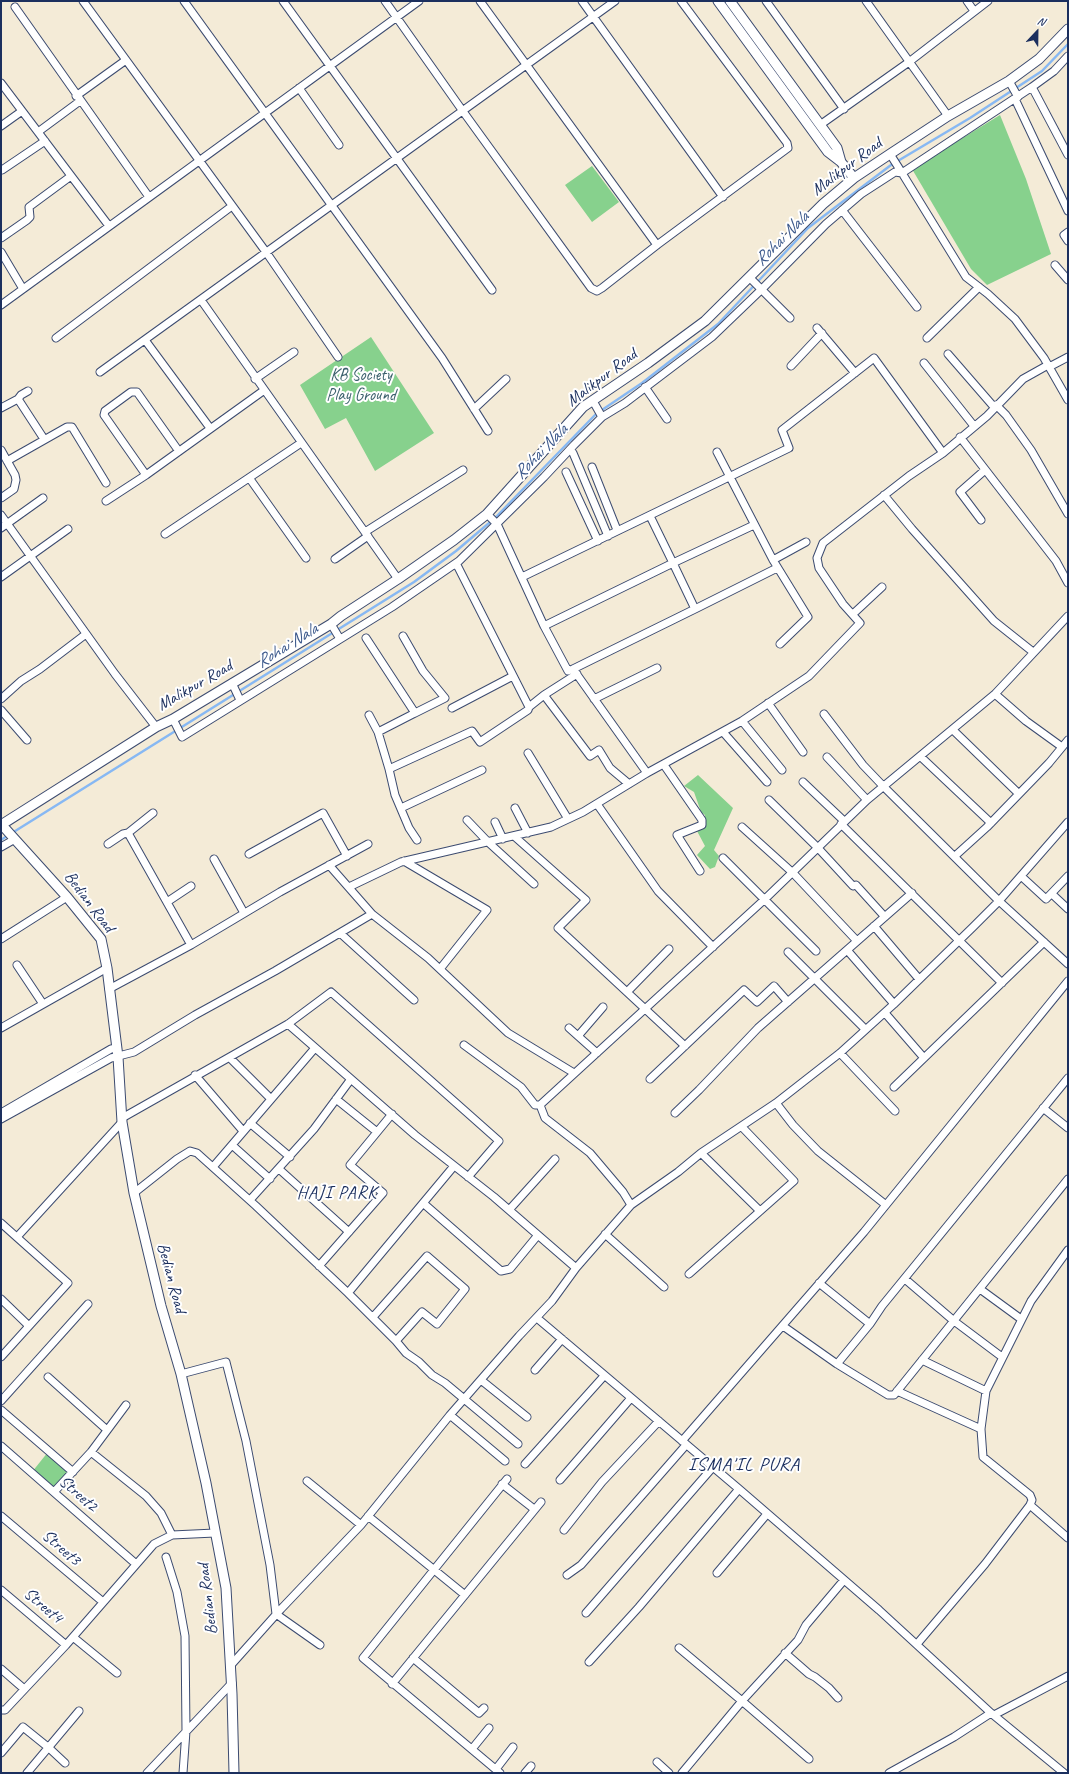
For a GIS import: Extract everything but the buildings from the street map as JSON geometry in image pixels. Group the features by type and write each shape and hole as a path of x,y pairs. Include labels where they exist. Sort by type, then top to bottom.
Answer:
{"street":[{"path":"83,1 266,252 338,357"},
{"path":"184,1 442,358 488,431"},
{"path":"283,1 492,290"},
{"path":"385,1 591,288 597,291 788,148 787,143 681,1"},
{"path":"1,305 419,1"},
{"path":"480,1 657,245"},
{"path":"582,1 723,197"},
{"path":"100,372 462,110 616,1"},
{"path":"718,1 828,152 842,162"},
{"path":"730,1 837,148 842,162 854,178"},
{"path":"766,1 844,109"},
{"path":"866,1 948,116"},
{"path":"967,1 974,11"},
{"path":"820,125 909,62 988,1"},
{"path":"15,7 78,99 149,197"},
{"name":"Malikpur Road","path":"2,825 156,727 174,720 332,626 341,616 398,579 488,515 583,407 595,403 704,321 751,279 822,204 854,178 891,156 948,116 1011,83 1039,59 1068,29"},
{"path":"174,720 182,737 240,698 392,607 456,563 497,524 601,416 625,403 712,337 826,224 861,194 895,172 902,173 1016,96 1032,87 1054,71 1068,56"},
{"path":"38,132 126,60"},
{"path":"1,83 109,226"},
{"path":"1011,83 1068,211"},
{"path":"1032,87 1068,155"},
{"path":"299,88 339,145"},
{"path":"1,126 22,111"},
{"path":"2,170 45,141"},
{"path":"891,156 966,277 988,294 1015,319 1048,366 1068,400"},
{"path":"1,238 30,217 29,207 71,176"},
{"path":"56,338 232,206"},
{"path":"842,210 917,307"},
{"path":"1068,232 1064,235 1068,241"},
{"path":"1,252 23,289"},
{"path":"1055,265 1068,280"},
{"path":"751,279 790,318"},
{"path":"927,338 979,287"},
{"path":"201,300 255,379 398,579"},
{"path":"791,366 819,331 856,373"},
{"path":"145,340 210,428"},
{"path":"255,379 294,352"},
{"path":"948,354 995,406 1006,415 1031,450 1068,514"},
{"path":"349,887 404,861 551,827 597,804 629,784 742,721 809,676 860,623 819,568 817,558 823,543 909,476 943,453 960,437 987,416 995,406 1023,379 1068,357"},
{"path":"522,577 789,448 782,430 874,358 943,453"},
{"path":"924,363 974,426"},
{"path":"474,409 506,379"},
{"path":"645,387 667,419"},
{"path":"106,501 263,390"},
{"path":"1,408 18,399 21,395 28,391"},
{"path":"146,474 104,415 107,408 131,392 137,392 178,450"},
{"path":"18,399 44,439"},
{"path":"595,403 601,416"},
{"path":"7,461 44,439 67,427 72,427 106,483"},
{"path":"960,437 1056,561 1068,583"},
{"path":"165,534 301,443"},
{"path":"1,450 15,475 16,484 14,489 1,498"},
{"path":"717,452 777,568 808,617 780,644"},
{"path":"573,453 608,536"},
{"path":"592,467 617,530"},
{"path":"335,559 367,534 463,470"},
{"path":"981,520 960,492 985,470"},
{"path":"566,472 598,541"},
{"path":"250,478 306,558"},
{"path":"884,495 912,529 994,621 1033,652"},
{"path":"1,528 43,498"},
{"path":"1,515 86,634 156,727"},
{"path":"488,515 497,524 544,626 568,671 575,671"},
{"path":"650,516 695,609"},
{"path":"544,626 754,525"},
{"path":"1,577 68,529"},
{"path":"773,560 806,542"},
{"path":"456,563 529,707"},
{"path":"389,769 472,730 480,742 528,710 529,707 575,671 777,568"},
{"path":"852,614 882,587"},
{"path":"540,1105 645,1007 793,873 867,800 921,757 995,694 1068,616"},
{"path":"332,626 339,638"},
{"path":"1,699 21,681 40,669 86,634"},
{"path":"378,732 445,698 423,671 402,636"},
{"path":"366,638 415,713"},
{"path":"594,699 657,668"},
{"path":"575,671 647,774"},
{"path":"452,708 513,676"},
{"path":"233,685 240,698"},
{"path":"995,694 1026,721 1062,747"},
{"path":"544,695 590,756 599,750 610,768 629,784"},
{"path":"768,703 803,752"},
{"path":"1,710 27,740"},
{"path":"824,714 862,765 999,901 1068,964"},
{"path":"369,715 378,732 395,795 409,828 417,840"},
{"path":"742,721 782,770"},
{"path":"953,730 1018,793"},
{"path":"722,732 767,782"},
{"path":"954,856 991,823 1068,740"},
{"path":"528,753 568,819"},
{"path":"827,757 867,800"},
{"path":"921,757 991,823"},
{"path":"664,765 702,820 702,824 677,835 700,871"},
{"path":"401,808 482,770"},
{"path":"803,782 1002,983"},
{"path":"769,800 818,848 853,886 856,885 885,917"},
{"path":"597,804 658,891 713,947"},
{"path":"515,808 528,832"},
{"path":"108,844 123,834 128,833 153,813"},
{"path":"249,854 323,813 347,856"},
{"path":"468,820 488,842 534,884"},
{"path":"495,822 503,839"},
{"path":"231,1664 368,1516 450,1415 552,1301 576,1268 631,1205 678,1172 701,1153 742,1128 776,1104 885,1013 999,901 1068,822"},
{"name":"Bedian Road","path":"2,825 67,897 100,939 107,968 118,1052 122,1120 134,1193 161,1306 181,1374 206,1483 226,1588 232,1683 234,1773"},
{"path":"742,827 793,873 857,942"},
{"path":"128,833 191,945"},
{"path":"514,836 586,900 558,928 628,991 685,1046"},
{"path":"1,847 14,837"},
{"path":"109,988 191,945 244,913 368,844"},
{"path":"723,858 816,951"},
{"path":"214,859 244,913"},
{"path":"404,861 487,910 440,969"},
{"path":"329,865 372,914 440,969 508,1033 526,1042 574,1073"},
{"path":"1021,876 1046,899 1068,876"},
{"path":"167,902 191,886"},
{"path":"675,1113 700,1090 758,1028 912,893"},
{"path":"1052,894 1068,909"},
{"path":"1,939 67,897"},
{"path":"1,1112 111,1058 118,1052 134,1052 195,1014 372,914"},
{"path":"874,926 919,979"},
{"path":"340,933 414,1000"},
{"path":"894,1087 1044,942"},
{"path":"628,991 669,949"},
{"path":"847,950 894,1004"},
{"path":"788,952 865,1029"},
{"path":"17,965 43,1004"},
{"path":"1,1028 107,968"},
{"path":"567,1576 581,1565 886,1205 1068,981"},
{"path":"650,1079 744,990 757,1002 774,986 788,1002"},
{"path":"17,1237 122,1120 195,1075 230,1058 288,1024 331,992 499,1141 468,1177"},
{"path":"578,1036 603,1007"},
{"path":"885,1013 924,1058"},
{"path":"288,1024 392,1114 509,1210 576,1268"},
{"path":"569,1028 597,1053"},
{"path":"464,1045 521,1087 535,1105 540,1105"},
{"path":"213,1167 315,1048"},
{"path":"840,1052 895,1111"},
{"path":"230,1058 271,1099"},
{"path":"195,1075 244,1131"},
{"path":"1,1119 72,1076"},
{"path":"250,1200 314,1129 351,1078"},
{"path":"837,1364 870,1324 882,1306 905,1280 1068,1078"},
{"path":"336,1099 377,1132"},
{"path":"776,1104 793,1125 818,1151 886,1205"},
{"path":"540,1105 545,1118 577,1142 595,1158 623,1192 631,1205"},
{"path":"1043,1108 1068,1128"},
{"path":"319,1266 383,1192 350,1165 392,1114"},
{"path":"250,1123 290,1157"},
{"path":"689,1274 794,1182 742,1128"},
{"path":"232,1145 270,1178"},
{"path":"134,1193 177,1159 190,1151 197,1153 250,1200 348,1293 396,1340 406,1353 419,1362 432,1375 444,1383 518,1444"},
{"path":"701,1153 760,1211"},
{"path":"509,1210 555,1159"},
{"path":"348,1293 454,1166"},
{"path":"279,1169 349,1232"},
{"path":"783,1326 837,1364 892,1397 1068,1180"},
{"path":"423,1203 501,1271 510,1269 538,1235"},
{"path":"1,1223 68,1283 1,1357"},
{"path":"605,1234 664,1287"},
{"path":"917,1644 985,1564 1030,1505 1032,1500 1030,1495 983,1457 982,1429 986,1391 1030,1301 1068,1250"},
{"path":"373,1317 427,1256 465,1289 437,1324 422,1312 396,1340"},
{"path":"905,1280 954,1321 1002,1357"},
{"path":"819,1283 870,1324"},
{"path":"980,1289 1021,1319"},
{"path":"1,1299 29,1326"},
{"path":"1,1401 88,1304"},
{"path":"537,1318 604,1376 739,1488 917,1644 993,1714 1064,1773"},
{"path":"535,1370 562,1339"},
{"path":"922,1360 986,1391"},
{"path":"181,1374 226,1362 246,1442 270,1565 276,1614 320,1646"},
{"path":"525,1464 604,1376"},
{"path":"48,1377 107,1430"},
{"path":"481,1380 527,1417"},
{"path":"897,1391 982,1429"},
{"path":"560,1480 631,1398"},
{"path":"54,1492 91,1452 126,1405"},
{"path":"1,1410 73,1472"},
{"path":"450,1415 505,1461"},
{"path":"564,1530 602,1482 658,1421"},
{"name":"Street2","path":"1,1446 136,1564"},
{"path":"91,1452 146,1496 161,1513 172,1536"},
{"path":"586,1613 713,1467"},
{"path":"307,1481 361,1524"},
{"path":"513,1748 498,1771 392,1684 363,1658 505,1482 534,1510"},
{"path":"589,1662 639,1607 739,1488"},
{"path":"392,1684 541,1502"},
{"path":"1030,1505 1068,1538"},
{"path":"717,1573 767,1514"},
{"name":"Street3","path":"1,1516 103,1602"},
{"path":"368,1516 465,1595"},
{"path":"1,1710 5,1710 24,1688 66,1645 154,1544 172,1536 215,1533"},
{"path":"166,1557 177,1592 185,1636 186,1731 183,1773"},
{"path":"682,1773 742,1701 798,1640 806,1625 844,1580"},
{"name":"Street4","path":"1,1590 66,1645"},
{"path":"73,1636 117,1672"},
{"path":"679,1648 809,1759"},
{"path":"785,1653 809,1674 815,1676 838,1698"},
{"path":"413,1658 479,1713 484,1708"},
{"path":"1,1669 24,1688"},
{"path":"890,1773 993,1714 1068,1676"},
{"path":"146,1773 232,1683"},
{"path":"28,1772 79,1711"},
{"path":"1,1752 23,1727 65,1763"},
{"path":"472,1749 489,1728"},
{"path":"657,1762 669,1773"},
{"path":"525,1773 531,1766"}],"green space":[{"path":"1000,115 1026,179 1051,254 987,285 971,269 912,169"},
{"path":"592,166 619,202 592,222 565,185"},
{"name":"KB Society Play Ground","path":"371,337 434,433 375,471 346,418 325,429 300,385"},
{"path":"698,775 733,808 714,850 719,856 715,867 710,869 697,855 705,846 697,831 705,827 705,815 701,812 694,792 684,786"},
{"path":"48,1452 69,1470 53,1488 32,1472"}],"waterway":[{"name":"Rohai Nala","path":"12,833 414,582 456,551 495,518 596,414 642,383 718,324 808,228 891,165 970,118 1042,71 1068,44"},
{"name":"Rohai Nala","path":"1,840 7,836"}],"district":[{"name":"HAJI PARK","path":"337,1193"},
{"name":"ISMA'IL PURA","path":"744,1465"}]}
